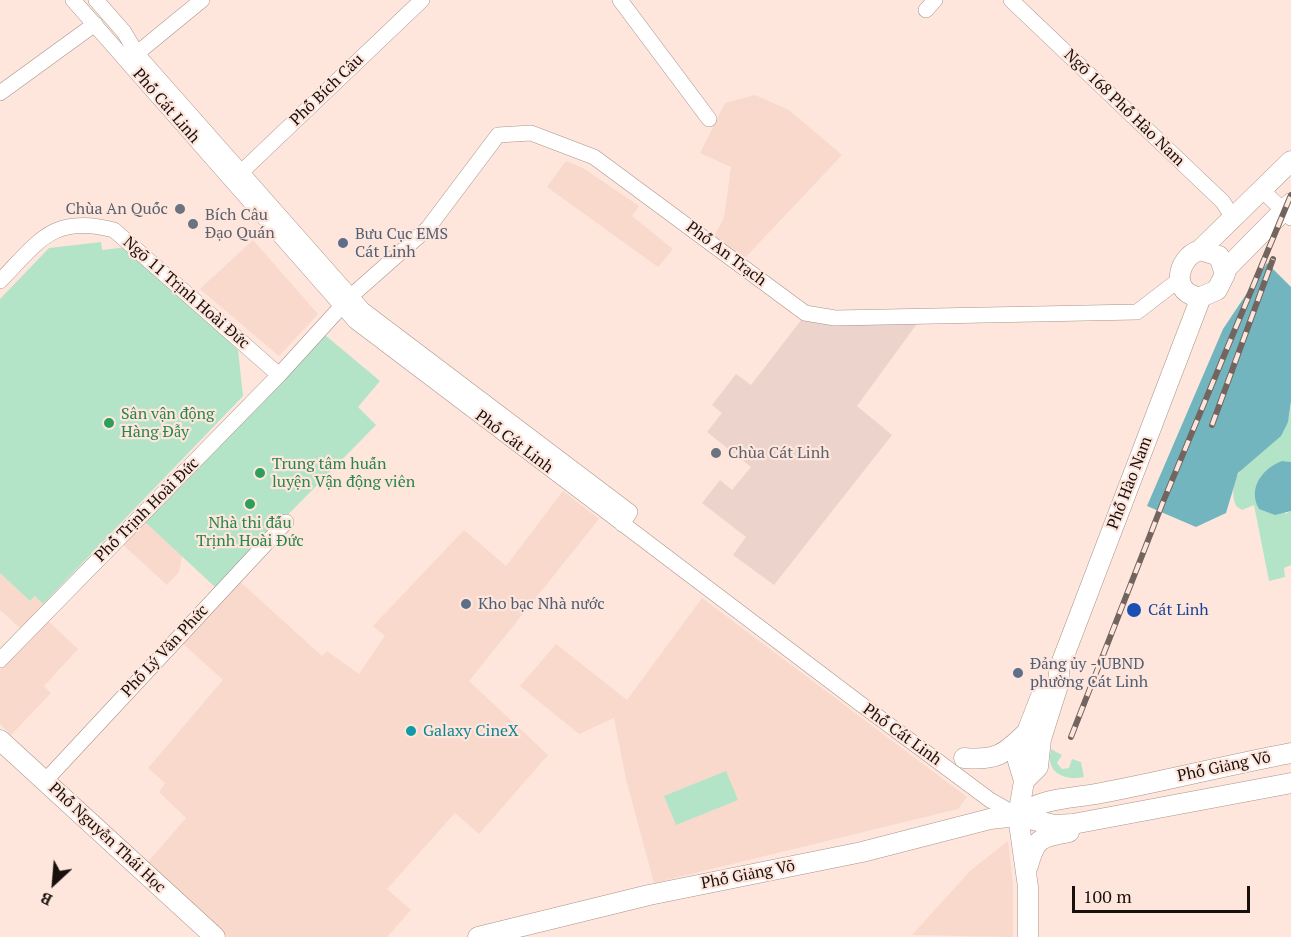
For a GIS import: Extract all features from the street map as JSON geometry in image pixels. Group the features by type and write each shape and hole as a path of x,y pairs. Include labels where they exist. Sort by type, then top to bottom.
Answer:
{"main road":[{"path":"1201,297 1186,293 1179,279 1181,265 1185,258 1200,250 1291,161"},
{"name":"Phố Hào Nam","path":"1023,785 1038,767 1041,739 1059,682 1059,669 1201,297 1209,295 1220,287 1225,270 1255,238 1288,211"},
{"path":"1233,218 1255,238"},
{"path":"1200,250 1219,256 1225,270"},
{"name":"Phố Hào Nam","path":"1027,871 1018,816 1023,785 1018,761 1027,732 1050,677 1059,669"},
{"path":"964,758 996,757 1011,748 1027,732"},
{"name":"Phố Nguyễn Thái Học","path":"0,740 215,937"},
{"name":"Phố Giảng Võ","path":"1018,816 1029,807 1055,800 1100,794 1291,753"},
{"name":"Phố Giảng Võ","path":"478,937 649,895 862,852 990,819 1018,816 1054,825 1091,821 1291,783"},
{"path":"1023,785 1055,800"},
{"path":"1028,937 1027,871 1033,847 1040,838 1074,831 1091,821"}],"street":[{"name":"Phố Cát Linh","path":"73,0 95,24 132,57 346,302 355,321 626,518 990,800 1018,816"},
{"name":"Phố Cát Linh","path":"96,0 124,32 132,57"},
{"path":"132,57 202,0"},
{"name":"Phố Bích Câu","path":"236,177 422,0"},
{"path":"620,0 709,119"},
{"name":"Ngõ 168 Phố Hào Nam","path":"1016,1 1223,202 1233,218"},
{"path":"0,93 95,24"},
{"name":"Phố An Trạch","path":"346,302 428,228 498,135 531,133 594,157 805,313 835,318 861,318 1137,312 1179,279"},
{"path":"1262,190 1288,211"},
{"name":"Ngõ 11 Trịnh Hoài Đức","path":"0,281 45,234 62,227 82,225 114,230 279,375"},
{"name":"Phố Trịnh Hoài Đức","path":"0,660 279,375 346,302"},
{"name":"Phố Lý Văn Phức","path":"45,781 286,522"}],"shaded area":[{"path":"755,95 789,110 842,155 743,260 714,236 724,218 731,167 700,153 725,103"},
{"path":"566,161 583,168 639,206 632,216 673,249 658,267 547,187"},
{"path":"253,240 318,314 279,356 200,289"},
{"path":"805,315 919,321 857,406 892,435 774,585 733,555 746,537 702,503 720,480 732,490 751,467 707,432 722,413 712,405 736,374 751,385"},
{"path":"563,491 599,519 469,681 548,755 479,834 455,813 387,889 411,910 387,937 228,937 148,862 186,818 159,792 165,783 148,768 223,680 179,640 236,578 322,656 327,651 359,674 385,636 373,626 464,530 506,566"},
{"path":"144,521 182,556 179,572 167,585 122,544"},
{"path":"0,573 30,601 35,596 43,604 20,628 0,610"},
{"path":"702,598 967,797 958,809 654,883 626,779 614,718 579,734 520,686 556,644 627,700"},
{"path":"47,620 78,649 44,686 51,693 11,735 0,724 0,670"},
{"path":"1008,841 1013,884 1013,937 912,935 971,870"}],"green space":[{"name":"Sân vận động Hàng Đẫy","path":"101,242 102,250 128,247 238,350 243,396 43,604 35,596 30,601 0,573 0,299 49,248"},
{"name":"Trung tâm huấn luyện Vận động viên","path":"325,335 380,381 358,407 376,425 216,588 144,521"},
{"path":"1291,401 1291,462 1282,461 1285,514 1291,511 1291,565 1284,568 1285,577 1269,581 1254,505 1242,510 1236,506 1233,493 1235,481 1241,470 1287,421"},
{"path":"1051,749 1062,755 1057,763 1062,769 1069,768 1072,759 1081,762 1084,777 1070,778 1058,774 1051,764"},
{"path":"726,771 738,800 676,825 664,796"}],"water":[{"path":"1267,263 1291,287 1291,401 1288,422 1281,436 1238,473 1226,513 1196,527 1147,506 1223,329"},
{"path":"1282,461 1291,462 1291,511 1275,515 1259,509 1255,494 1256,486 1263,474"}],"railway":[{"path":"1071,737 1163,502 1291,195"},
{"path":"1212,425 1273,259"}],"place":[{"name":"Chùa An Quốc","path":"180,209"},
{"name":"Bích Câu Đạo Quán","path":"193,224"},
{"name":"Bưu Cục EMS Cát Linh","path":"343,243"},
{"name":"Sân vận động Hàng Đẫy","path":"109,423"},
{"name":"Chùa Cát Linh","path":"716,453"},
{"name":"Trung tâm huấn luyện Vận động viên","path":"260,473"},
{"name":"Nhà thi đấu Trịnh Hoài Đức","path":"250,504"},
{"name":"Kho bạc Nhà nước","path":"466,604"},
{"name":"Cát Linh","path":"1134,610"},
{"name":"Đảng ủy - UBND phường Cát Linh","path":"1018,673"},
{"name":"Galaxy CineX","path":"411,731"}]}
